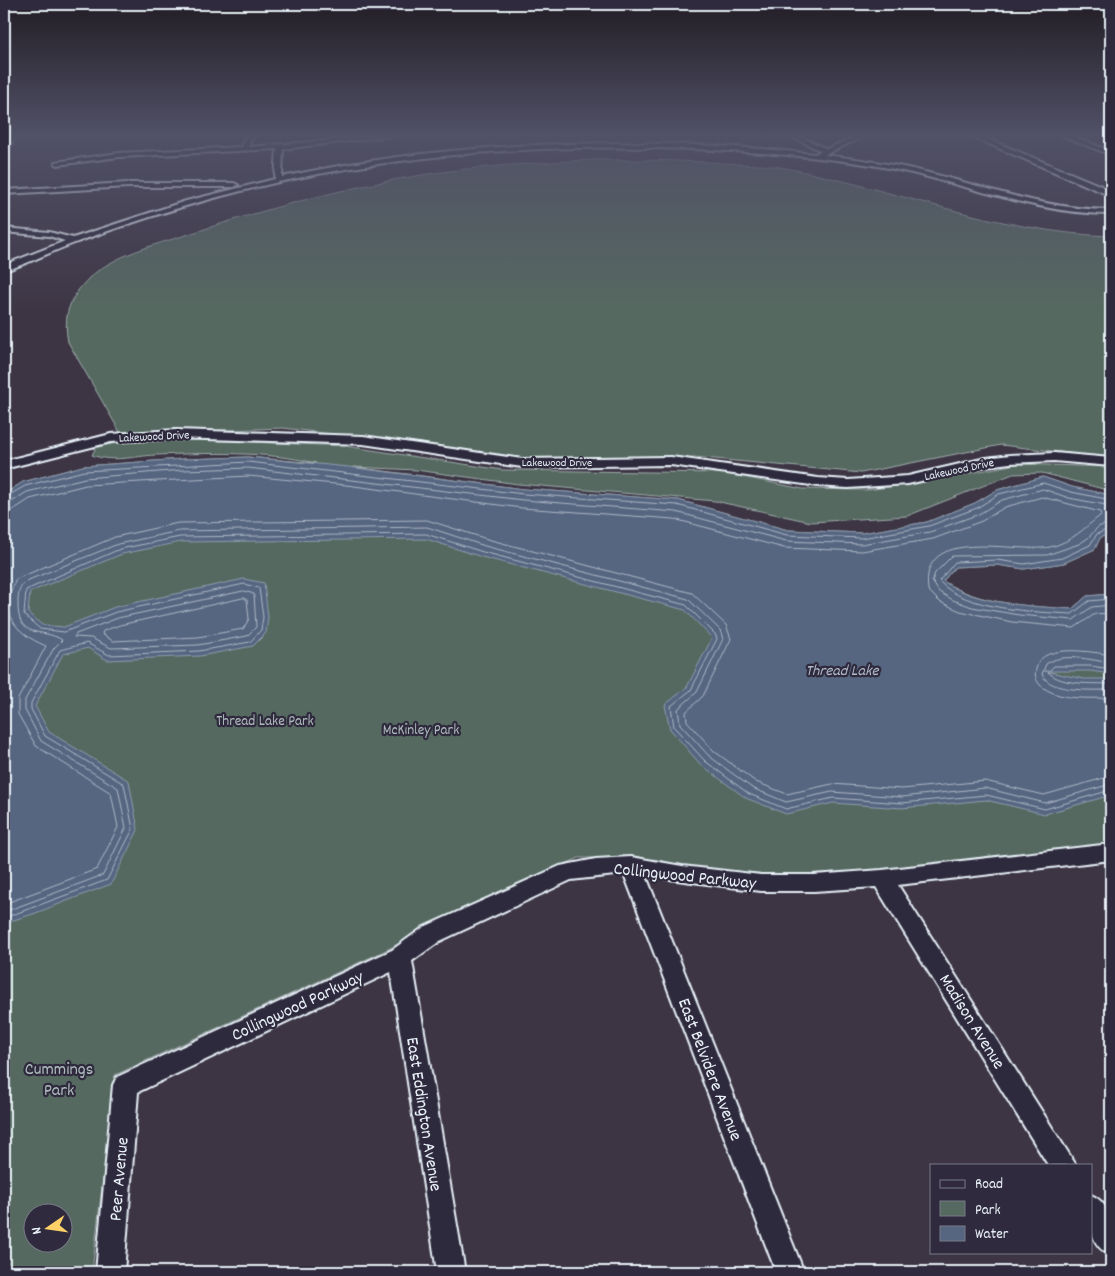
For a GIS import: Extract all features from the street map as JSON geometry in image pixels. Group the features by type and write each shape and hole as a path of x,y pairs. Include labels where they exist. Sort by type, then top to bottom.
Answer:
{"street":[{"path":"4,268 71,240 224,194"},
{"path":"994,194 1043,208 1111,212"},
{"path":"4,230 49,234 71,240"},
{"name":"Lakewood Drive","path":"4,465 111,438 175,434 371,441 522,463 671,461 818,482 848,484 908,480 1010,459 1054,457 1111,462"},
{"name":"Collingwood Parkway","path":"126,1085 400,957 432,934 567,872 596,867 631,865 682,874 761,883 814,882 882,878 1110,854"},
{"name":"East Belvidere Avenue","path":"631,865 790,1272"},
{"name":"Madison Avenue","path":"882,878 1062,1164"},
{"name":"East Eddington Avenue","path":"400,957 451,1272"},
{"name":"Peer Avenue","path":"110,1272 126,1085"},
{"path":"1092,1211 1111,1241"}],"green space":[{"path":"330,194 891,194 988,219 1029,227 1111,236 1111,458 1001,445 861,473 694,457 525,458 283,428 121,434 68,342 67,315 72,300 82,285 99,270 122,257 216,225"},
{"name":"Thread Lake Park","path":"201,440 345,446 503,470 723,473 803,489 867,490 925,482 1016,464 1111,467 1111,491 1042,473 1013,474 907,516 811,522 715,501 518,484 416,470 353,467 524,489 678,500 788,530 862,533 927,522 975,503 997,490 1043,477 1072,487 1111,495 1111,532 1100,538 1095,549 1064,563 1024,569 997,565 955,567 943,581 957,589 989,600 1039,607 1072,609 1087,596 1111,594 1111,844 1063,854 875,870 782,875 728,871 623,858 579,858 527,881 382,952 115,1075 92,1272 4,1272 4,494 23,482 83,466 183,459 248,457 316,463 277,456 236,454 156,455 108,459 92,455 96,447 117,443"}],"water":[{"name":"Thread Lake","path":"248,457 348,467 524,489 678,500 788,530 862,533 927,522 975,503 997,490 1043,477 1072,487 1111,495 1111,532 1100,538 1095,549 1064,563 1024,569 997,565 955,567 943,581 957,589 988,600 1040,607 1072,609 1087,596 1111,594 1111,674 1090,671 1044,671 1084,679 1111,679 1111,795 1045,814 986,800 902,808 833,803 786,814 746,798 701,765 670,729 665,705 687,687 712,638 685,610 482,557 426,539 181,542 122,554 30,592 28,613 42,625 64,627 115,607 244,579 264,583 268,617 266,633 253,646 200,656 107,660 88,648 63,654 35,706 49,732 129,781 138,830 111,884 4,923 4,494 23,482 83,466 183,459"}],"park label":[{"name":"McKinley Park","path":"421,729"},
{"name":"Cummings Park","path":"59,1078"}]}
